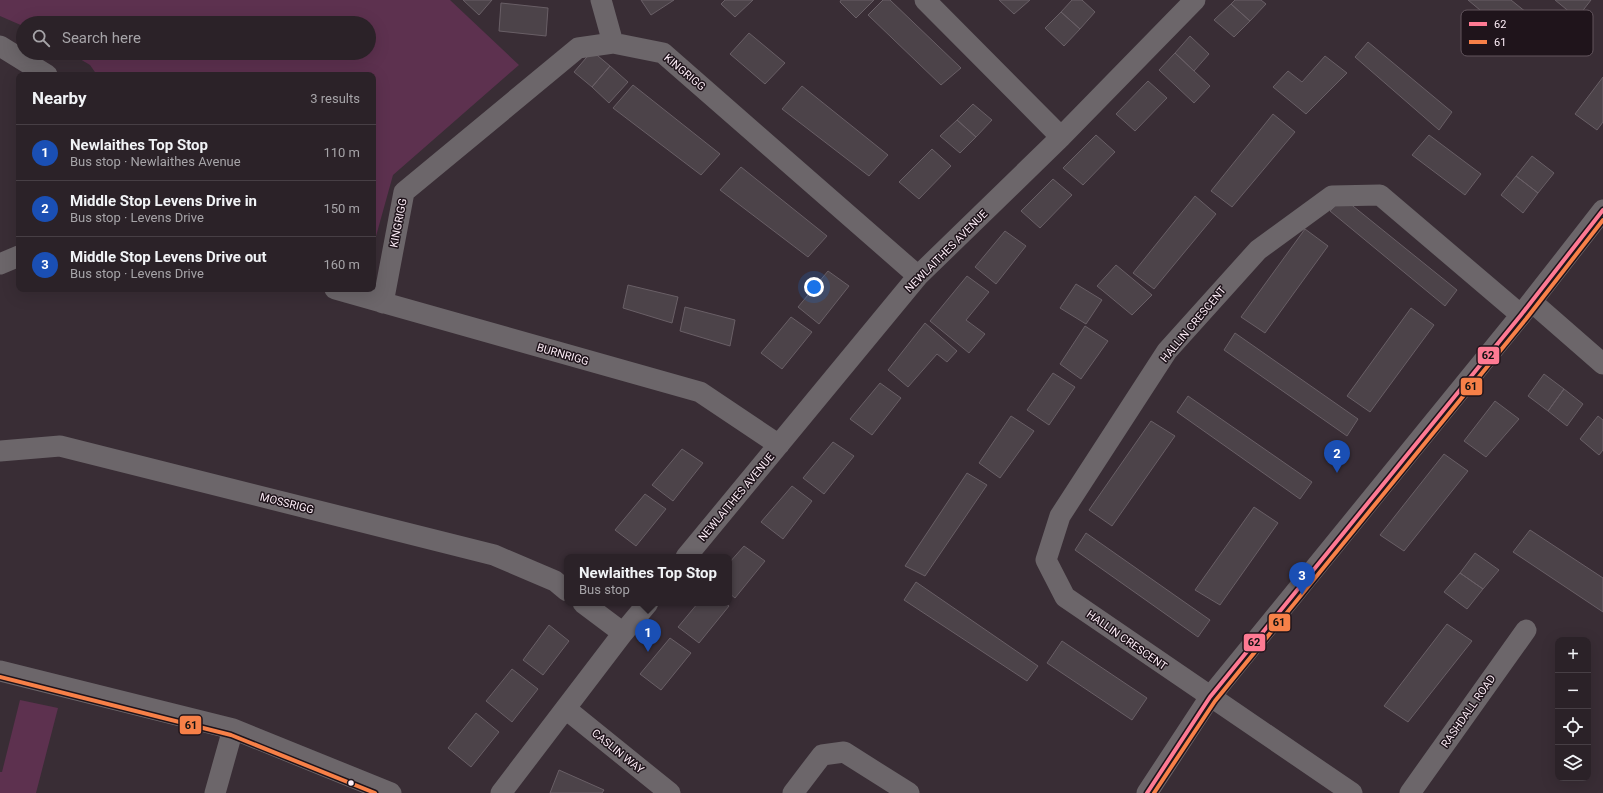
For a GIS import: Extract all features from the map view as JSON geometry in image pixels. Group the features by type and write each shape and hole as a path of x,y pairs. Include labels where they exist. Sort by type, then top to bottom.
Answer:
{"street":[{"path":"601,0 613,43"},
{"path":"925,0 1061,137"},
{"name":"NEWLAITHES AVENUE","path":"688,554 918,276 1061,137 1195,0"},
{"name":"KINGRIGG","path":"383,303 404,192 578,48 613,43 663,53 918,276"},
{"path":"0,46 16,56"},
{"path":"23,60 42,72"},
{"name":"HALLIN CRESCENT","path":"1210,697 1065,597 1046,560 1060,516 1167,351 1258,250 1332,196 1380,195 1527,308 1603,364"},
{"path":"1146,793 1210,697 1527,308 1603,210"},
{"path":"0,264 16,257"},
{"name":"BURNRIGG","path":"345,292 700,392 779,445"},
{"name":"MOSSRIGG","path":"0,451 60,446 494,555 554,581 564,589"},
{"path":"587,606 623,633"},
{"path":"501,793 623,633 646,606"},
{"name":"RASHDALL ROAD","path":"1410,793 1526,630"},
{"path":"0,671 233,729 391,793"},
{"path":"1210,697 1352,793"},
{"name":"CASLIN WAY","path":"566,708 670,793"},
{"path":"215,793 233,729"},
{"path":"793,793 822,755 844,752 909,793"}],"shaded area":[{"path":"0,0 450,0 519,65 393,175 376,236 376,72 95,72 90,65 82,60 376,60 376,16 16,16 16,23 0,16"},
{"path":"20,700 58,708 36,793 0,793 0,772 2,772"}],"building":[{"path":"463,0 492,0 479,15"},
{"path":"641,0 674,0 651,15"},
{"path":"725,0 753,0 735,17 721,4"},
{"path":"841,0 874,0 856,18 840,2"},
{"path":"883,0 890,0 961,68 941,85 868,15"},
{"path":"999,0 1030,0 1014,14"},
{"path":"1072,0 1082,0 1095,12 1080,29 1061,12"},
{"path":"1235,0 1261,0 1266,4 1250,21 1231,4"},
{"path":"1468,0 1511,0 1523,10 1480,10"},
{"path":"1555,0 1591,0 1583,10 1567,10"},
{"path":"501,3 548,8 546,36 499,31"},
{"path":"1231,4 1250,21 1234,37 1214,20"},
{"path":"1061,12 1080,29 1064,46 1045,28"},
{"path":"749,33 785,63 765,84 730,54"},
{"path":"1190,36 1209,54 1194,71 1175,53"},
{"path":"1368,42 1452,112 1439,130 1355,57"},
{"path":"592,51 610,66 592,87 574,72"},
{"path":"1175,53 1210,86 1194,103 1159,70"},
{"path":"1325,56 1347,73 1306,114 1273,87 1288,71 1302,82"},
{"path":"610,66 628,82 609,103 592,87"},
{"path":"1603,77 1603,122 1597,130 1575,114"},
{"path":"1148,81 1167,98 1135,131 1116,114"},
{"path":"633,85 720,154 701,175 613,108"},
{"path":"802,86 888,155 869,176 782,109"},
{"path":"973,104 992,120 976,137 957,120"},
{"path":"1273,114 1295,132 1232,207 1211,191"},
{"path":"957,120 976,137 960,153 940,136"},
{"path":"1096,135 1115,152 1083,185 1063,168"},
{"path":"1429,135 1481,174 1465,195 1412,155"},
{"path":"932,149 951,166 919,199 899,182"},
{"path":"1532,156 1554,173 1538,193 1516,176"},
{"path":"741,167 827,236 808,257 720,190"},
{"path":"1516,176 1538,193 1523,213 1501,195"},
{"path":"1053,179 1072,195 1040,228 1021,211"},
{"path":"1195,196 1216,214 1154,289 1133,273"},
{"path":"1343,198 1457,290 1445,306 1330,211"},
{"path":"1305,229 1328,246 1265,333 1241,317"},
{"path":"1005,231 1026,246 996,284 975,267"},
{"path":"1116,265 1152,295 1132,315 1097,286"},
{"path":"828,271 849,286 819,324 798,307"},
{"path":"967,276 989,292 966,320 985,334 969,353 930,321"},
{"path":"1076,284 1102,300 1086,324 1060,308"},
{"path":"628,285 678,297 672,323 623,308"},
{"path":"685,307 735,320 730,346 680,331"},
{"path":"1411,308 1434,325 1370,412 1347,396"},
{"path":"791,317 812,332 782,369 761,353"},
{"path":"925,323 957,351 947,362 937,354 908,387 888,370"},
{"path":"1085,326 1108,341 1081,379 1060,364"},
{"path":"1235,333 1358,419 1347,436 1224,350"},
{"path":"1053,373 1075,387 1049,425 1027,410"},
{"path":"1544,374 1564,389 1548,411 1528,396"},
{"path":"880,383 901,398 872,435 850,419"},
{"path":"1564,389 1583,404 1567,426 1548,411"},
{"path":"1188,396 1312,482 1300,499 1177,412"},
{"path":"1495,401 1519,419 1486,457 1464,441"},
{"path":"1011,416 1034,431 1000,478 979,463"},
{"path":"1598,416 1603,420 1603,450 1599,455 1580,439"},
{"path":"1151,421 1175,436 1112,526 1089,510"},
{"path":"833,442 854,456 824,494 803,478"},
{"path":"682,449 703,463 673,501 652,485"},
{"path":"1444,454 1468,471 1404,551 1380,535"},
{"path":"967,473 987,485 925,576 905,566"},
{"path":"792,486 812,501 783,539 761,522"},
{"path":"645,494 666,509 636,546 615,530"},
{"path":"1254,507 1278,523 1220,605 1195,590"},
{"path":"1530,530 1603,578 1603,612 1513,552"},
{"path":"1086,533 1210,620 1198,637 1075,550"},
{"path":"744,546 765,561 735,598 732,596 732,560"},
{"path":"1475,553 1499,570 1483,589 1460,573"},
{"path":"1460,573 1483,589 1467,609 1444,592"},
{"path":"916,582 1038,666 1027,681 904,600"},
{"path":"696,606 729,606 699,643 678,627"},
{"path":"1447,624 1472,641 1408,722 1384,706"},
{"path":"549,625 569,641 543,675 523,660"},
{"path":"670,638 691,653 661,690 640,674"},
{"path":"1062,641 1147,698 1132,720 1047,663"},
{"path":"512,669 538,689 512,722 486,701"},
{"path":"476,713 499,732 471,767 448,748"},
{"path":"559,770 604,790 602,793 550,793"}],"transit line":[{"name":"62","path":"1147,793 1210,697 1521,315 1603,210"},
{"name":"61","path":"1154,793 1215,701 1526,319 1603,220"},
{"name":"61","path":"0,677 231,735 375,793"}],"place":[{"name":"Middle Stop Levens Drive in","path":"1337,473"},
{"name":"Middle Stop Levens Drive out","path":"1302,595"},
{"name":"Newlaithes Top Stop","path":"648,652"}]}
